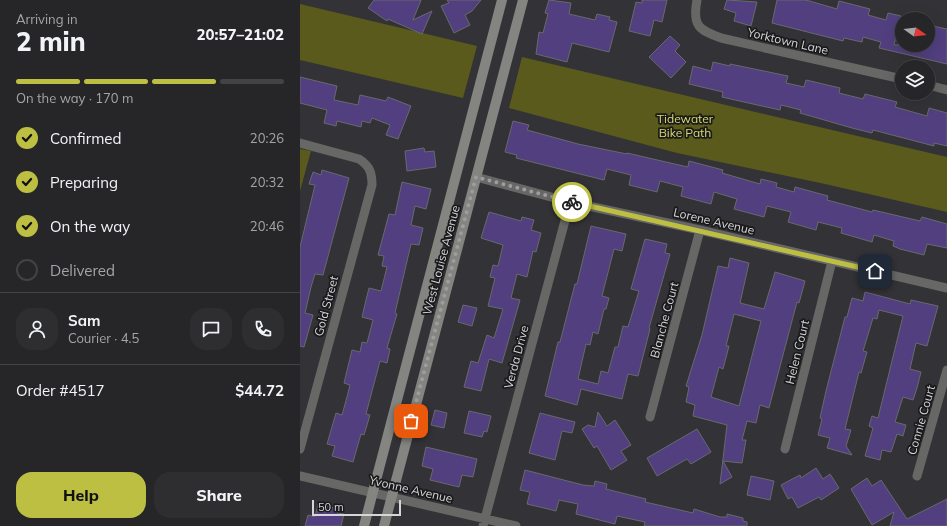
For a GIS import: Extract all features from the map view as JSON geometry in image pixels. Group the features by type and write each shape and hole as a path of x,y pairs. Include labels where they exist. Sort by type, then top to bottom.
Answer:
{"main road":[{"name":"West Louise Avenue","path":"364,526 502,0"},
{"name":"West Louise Avenue","path":"384,526 523,0"}],"street":[{"name":"Yorktown Lane","path":"697,0 696,20 703,31 721,38 895,77"},
{"path":"935,87 947,90"},
{"name":"Gold Street","path":"300,143 350,155 366,164 371,170 372,186 300,449"},
{"name":"Lorene Avenue","path":"476,177 570,202 700,230 947,288"},
{"name":"Verda Drive","path":"484,522 570,202"},
{"name":"Blanche Court","path":"650,417 700,230"},
{"name":"Helen Court","path":"785,449 832,262"},
{"name":"Connie Court","path":"917,476 947,370"},
{"name":"Yvonne Avenue","path":"300,476 391,497 484,522 516,526"}],"green space":[{"path":"300,4 477,46 463,98 300,60"},
{"name":"Tidewater Bike Path","path":"522,57 947,157 947,212 825,184 677,153 509,108"},
{"path":"300,149 311,151 300,191"}],"building":[{"path":"374,0 421,0 413,20 432,11 422,34 388,19 387,21 368,8"},
{"path":"447,0 481,0 472,11 465,15 470,25 454,33 441,6 449,3"},
{"path":"549,0 571,3 569,14 595,20 597,14 610,17 609,20 617,22 609,52 572,43 567,62 536,54 539,32 543,33 548,14 545,13"},
{"path":"642,0 667,0 662,22 654,20 650,36 629,31 636,2 642,3"},
{"path":"727,0 757,2 751,26 734,21 736,13 724,9"},
{"path":"777,0 806,0 837,9 839,1 870,9 868,15 886,20 888,13 895,15 895,52 879,48 881,42 863,37 862,42 844,38 843,41 772,23"},
{"path":"935,26 947,29 947,64 896,52 935,52"},
{"path":"670,36 680,45 675,51 686,62 671,78 649,57"},
{"path":"713,62 788,76 786,83 804,87 806,80 840,88 839,93 863,99 865,94 897,102 895,107 927,116 929,108 947,113 947,146 934,143 934,146 873,130 872,133 800,113 801,110 781,105 780,110 722,97 723,92 689,84 693,66 711,71"},
{"path":"300,77 337,86 334,100 358,105 360,95 386,101 388,97 411,106 398,139 386,135 390,125 372,118 370,123 362,121 361,127 337,121 336,126 324,123 327,110 300,103"},
{"path":"513,121 529,125 527,130 578,144 627,153 688,167 689,161 723,170 722,173 760,184 761,179 777,183 776,187 794,192 795,187 828,196 827,200 872,212 873,210 920,221 922,217 947,224 947,248 927,244 924,255 900,249 893,246 894,241 874,235 872,242 841,233 842,228 818,222 816,230 788,222 791,212 767,206 764,217 734,209 737,199 714,192 711,204 681,196 683,187 660,181 657,192 629,185 631,175 607,169 604,180 516,158 517,155 505,152"},
{"path":"424,148 425,152 434,151 436,167 407,171 405,151"},
{"path":"322,170 349,178 323,275 315,274 311,287 305,313 313,315 304,347 300,346 300,247 315,185 309,184 313,172 321,175"},
{"path":"402,182 431,189 426,209 415,206 411,225 423,228 419,245 411,244 395,313 397,314 387,348 390,349 387,363 380,361 366,414 370,415 364,435 361,434 353,462 332,456 335,446 327,444 336,413 342,415 347,397 350,385 344,383 352,350 360,352 362,342 367,343 373,320 362,317 369,288 381,291 387,267 382,266 384,256 378,255 389,214 395,215"},
{"path":"489,212 521,221 522,217 534,220 531,230 541,233 536,252 533,251 527,277 517,274 511,298 520,300 502,363 489,359 481,391 464,387 471,361 478,363 487,335 494,338 503,309 488,306 495,278 490,277 493,265 498,266 503,245 481,238"},
{"path":"591,226 626,234 622,251 614,249 602,296 609,298 606,309 604,309 598,334 593,332 590,345 586,344 578,379 598,384 601,371 608,373 615,347 618,347 623,326 628,327 639,291 631,289 645,239 667,244 665,253 670,254 649,328 638,376 628,374 622,399 581,389 577,405 545,396 558,342 560,342 575,284 577,284"},
{"path":"730,258 749,263 740,303 764,309 775,272 805,281 799,303 797,302 769,408 760,405 756,423 747,421 742,440 746,440 742,463 723,461 732,477 720,484 727,425 693,416 695,405 686,402 689,387 686,386 702,335 718,266 728,268","holes":["734,314 761,321 739,406 711,397 719,367 723,369 729,346 726,346"]},
{"path":"865,292 910,304 911,300 938,306 927,346 916,343 910,369 921,372 917,388 913,400 903,397 895,422 906,425 903,436 897,434 891,452 882,450 880,460 865,456 873,428 869,426 872,416 878,418 903,316 879,310 877,319 873,318 863,351 867,352 861,373 859,372 845,429 851,430 846,446 852,455 827,448 830,438 818,435 826,391 845,317 847,317 852,298 863,301"},
{"path":"463,305 477,308 472,326 458,322"},
{"path":"435,410 447,413 444,428 431,425"},
{"path":"469,411 491,416 487,432 484,431 482,437 464,433"},
{"path":"598,412 607,426 615,420 631,445 621,451 627,460 611,470 597,446 594,448 582,429 588,425 595,427"},
{"path":"540,413 575,422 572,433 562,431 555,460 529,453"},
{"path":"697,429 711,452 691,464 687,459 657,476 647,458"},
{"path":"426,447 477,459 473,477 462,475 459,487 430,480 433,469 422,466"},
{"path":"816,468 823,479 830,474 839,488 821,500 819,497 798,508 792,497 788,499 781,485 800,475 801,478"},
{"path":"525,470 583,485 594,486 595,481 607,484 606,489 646,499 645,502 693,513 694,509 720,517 727,517 727,514 743,518 743,521 747,522 747,526 644,526 645,522 617,516 615,524 576,514 578,504 559,500 556,511 527,504 530,492 520,490"},
{"path":"751,476 774,481 770,500 747,495"},
{"path":"867,478 872,486 881,480 907,519 947,499 947,526 890,526 894,512 872,525 851,489"},
{"path":"318,504 338,509 337,513 344,514 341,526 305,526 308,515 315,517"}],"way so far":[{"path":"411,421 476,177 572,202"}],"route":[{"path":"572,202 875,271"}]}
